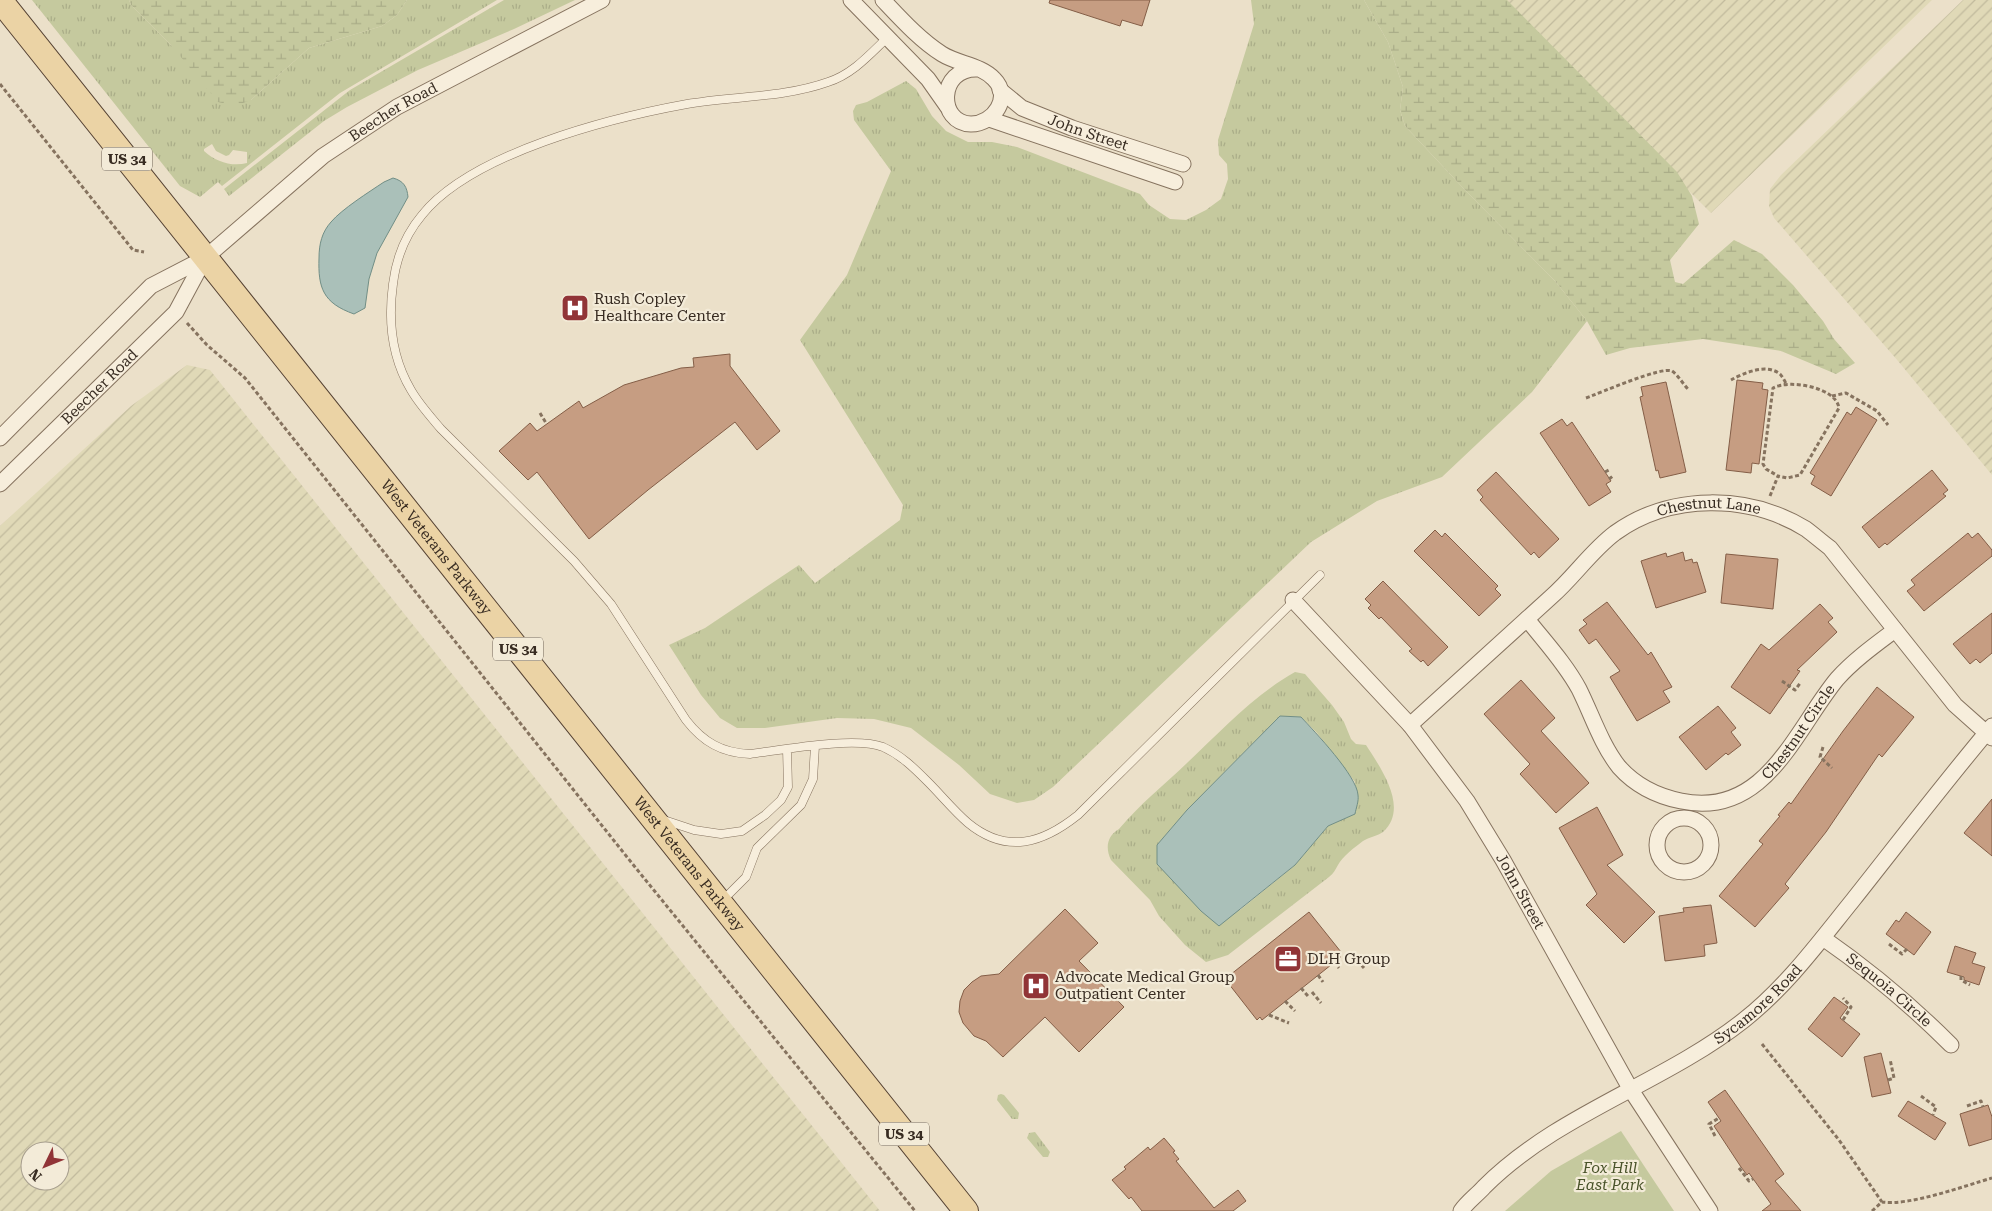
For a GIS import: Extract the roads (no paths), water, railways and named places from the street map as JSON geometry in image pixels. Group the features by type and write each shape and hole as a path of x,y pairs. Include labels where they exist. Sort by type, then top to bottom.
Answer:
{"main road":[{"name":"West Veterans Parkway","path":"0,0 966,1211"}],"street":[{"name":"Beecher Road","path":"1,434 151,286 205,258 323,156 397,107 602,0"},
{"path":"851,0 928,79 958,120 968,124 980,123 989,119 997,111 1000,101 1000,90 996,80 988,73 942,55 883,0"},
{"path":"888,36 904,21"},
{"path":"951,112 946,92 952,79 963,71 977,69"},
{"name":"John Street","path":"1000,90 1022,108 1072,128 1183,164"},
{"name":"John Street","path":"989,119 1175,182"},
{"name":"Beecher Road","path":"0,484 176,312 205,258"},
{"name":"Chestnut Lane","path":"1410,725 1555,594 1594,552 1616,533 1636,520 1662,510 1712,502 1734,504 1761,510 1786,519 1806,530 1830,548 1955,704 1990,732"},
{"name":"John Street","path":"1293,600 1410,725 1467,801 1503,860 1631,1090 1710,1211"},
{"name":"Chestnut Circle","path":"1527,619 1568,669 1618,765 1636,783 1686,810 1735,796 1759,783 1778,763 1842,674 1895,630"},
{"name":"Sycamore Road","path":"1461,1211 1495,1176 1528,1150 1568,1124 1691,1055 1744,1020 1793,975 1990,732"},
{"name":"Sequoia Circle","path":"1823,938 1847,954 1917,1010 1951,1045"}],"lane":[{"path":"888,36 850,72 829,82 803,89 688,104 579,130 519,152 464,178 440,197 422,215 409,234 399,257 391,301 394,346 400,369 411,391 440,429 574,561 611,604 686,720 708,742 739,753 750,754 849,743 880,746 898,754 968,823 986,835 1005,841 1024,843 1043,838 1062,828 1078,815 1320,575"},
{"path":"720,903 746,877 757,848 801,805 813,779 815,746"},
{"path":"651,816 694,830 721,834 742,832 781,800 788,787 787,749"}],"water":[{"path":"393,178 404,185 408,197 377,253 369,279 365,308 354,314 335,305 324,293 321,286 319,269 320,243 325,230 336,217 356,201"},
{"path":"1280,716 1301,717 1343,766 1351,777 1358,795 1355,814 1328,826 1295,865 1219,926 1201,911 1157,864 1157,845 1187,810"}],"place":[{"name":"Rush Copley Healthcare Center","path":"575,308"},
{"name":"DLH Group","path":"1288,959"},
{"name":"Advocate Medical Group Outpatient Center","path":"1036,986"}],"park label":[{"name":"Fox Hill East Park","path":"1610,1176"}]}
